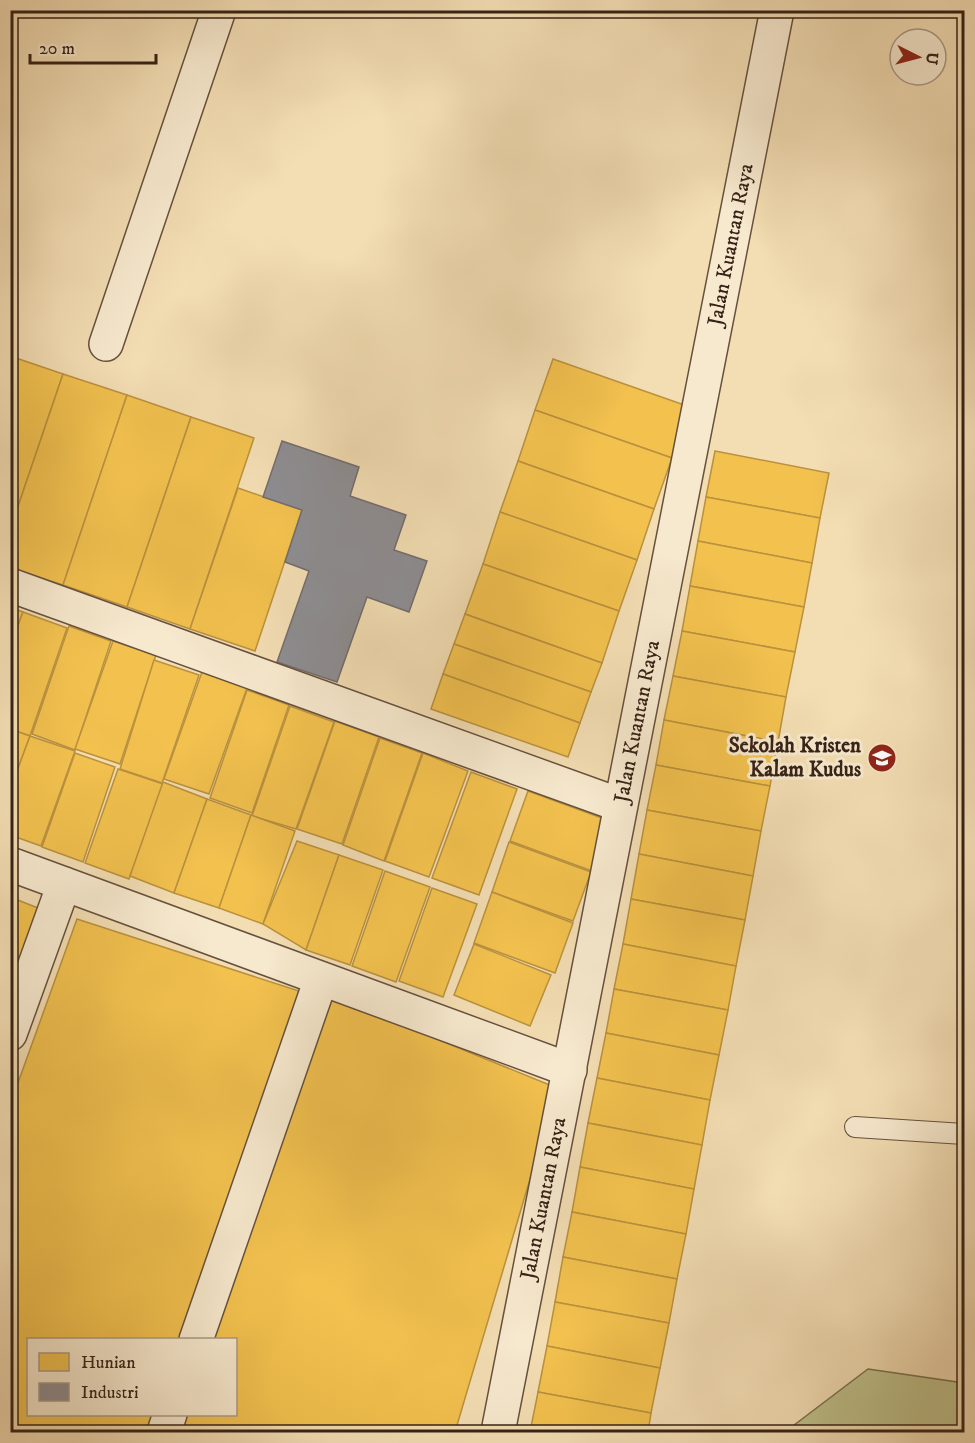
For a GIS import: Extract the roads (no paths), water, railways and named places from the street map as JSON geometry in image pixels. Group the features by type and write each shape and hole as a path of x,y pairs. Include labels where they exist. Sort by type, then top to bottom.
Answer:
{"street":[{"path":"106,344 219,10"},
{"name":"Jalan Kuantan Raya","path":"498,1432 777,10"},
{"path":"10,585 620,806"},
{"path":"10,864 570,1070"},
{"path":"10,1034 64,884"},
{"path":"197,1338 321,979"},
{"path":"164,1432 169,1416"}],"lane":[{"path":"855,1127 964,1134"}],"place":[{"name":"Sekolah Kristen Kalam Kudus","path":"882,758"}]}
